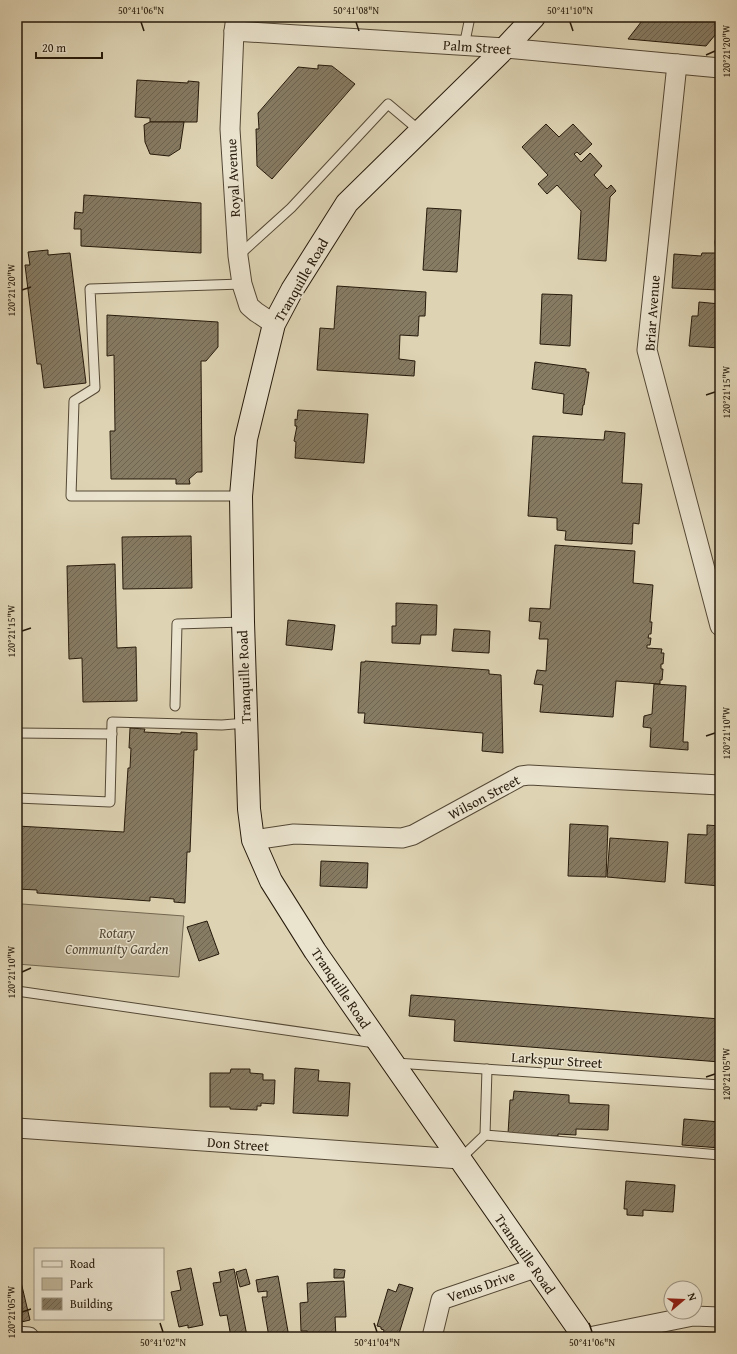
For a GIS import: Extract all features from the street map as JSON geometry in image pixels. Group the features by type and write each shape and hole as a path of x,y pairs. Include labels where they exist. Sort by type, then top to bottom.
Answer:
{"main road":[{"name":"Tranquille Road","path":"534,17 505,48 347,203 292,290 274,324 246,439 241,496 243,622 249,809 253,840 271,881 315,951 584,1337"}],"street":[{"name":"Palm Street","path":"235,24 464,46 505,48 720,68"},
{"name":"Royal Avenue","path":"235,24 230,129 238,256 242,284 249,306 274,324"},
{"name":"Briar Avenue","path":"677,64 647,350 720,626"},
{"name":"Wilson Street","path":"253,840 294,834 402,838 413,835 521,776 528,775 720,785"},
{"name":"Don Street","path":"17,1128 460,1159"},
{"name":"Venus Drive","path":"432,1337 441,1300 535,1268"},
{"path":"589,1337 693,1316 720,1317"},
{"path":"17,1336 29,1337"}],"lane":[{"path":"464,46 470,17"},
{"path":"238,256 291,208 388,104 420,131"},
{"path":"241,496 71,496 74,401 95,388 90,289 242,284"},
{"path":"175,706 177,624 243,622"},
{"path":"17,798 110,802 112,722 222,725 246,723"},
{"path":"17,733 112,734"},
{"path":"17,991 379,1043"},
{"name":"Larkspur Street","path":"392,1062 720,1085"},
{"path":"460,1159 485,1135 487,1069"},
{"path":"485,1135 720,1155"}],"green space":[{"name":"Rotary Community Garden","path":"22,904 184,916 179,977 17,964"}],"building":[{"path":"645,17 720,17 720,29 706,46 628,39"},
{"path":"318,65 332,66 355,84 272,179 257,166 256,129 259,129 258,113 298,67 318,69"},
{"path":"137,80 188,83 188,81 199,82 197,122 150,122 150,118 135,117"},
{"path":"150,122 184,122 180,149 169,156 150,154 145,142 144,125"},
{"path":"546,124 559,137 573,124 592,144 580,155 577,152 574,154 581,162 590,153 602,166 594,175 607,189 611,185 616,191 610,197 606,261 578,259 581,211 557,185 547,194 538,184 548,175 522,147"},
{"path":"720,185 720,221 718,221"},
{"path":"84,195 201,203 201,253 81,246 81,229 74,229 75,212 83,213"},
{"path":"427,208 461,210 457,272 423,270"},
{"path":"717,229 720,229 720,290 672,288 674,254 701,256 702,253 716,253 715,242"},
{"path":"48,250 48,255 70,253 86,383 44,388 41,364 37,364 25,265 30,265 28,252"},
{"path":"337,286 426,292 425,316 419,316 418,336 400,335 399,359 415,361 414,376 317,370 320,328 334,329"},
{"path":"542,294 572,295 570,346 540,344"},
{"path":"699,302 720,304 720,348 689,346 692,316 698,316"},
{"path":"107,315 218,322 218,347 206,361 201,361 202,472 197,472 189,479 190,484 176,484 176,479 111,479 110,431 115,431 114,355 107,356"},
{"path":"535,362 586,369 586,372 589,372 582,415 563,413 564,394 532,389"},
{"path":"298,410 368,414 364,463 295,458 296,442 294,441 297,426 295,426 295,419 297,420"},
{"path":"605,431 625,433 622,483 642,484 639,524 633,523 632,544 565,540 566,531 557,530 557,518 528,516 533,436 604,440"},
{"path":"191,536 192,588 123,589 122,537"},
{"path":"555,545 635,551 633,583 653,585 650,622 652,622 651,634 649,634 648,638 651,638 650,645 647,645 647,648 662,649 661,653 664,653 663,664 661,664 661,669 663,669 662,680 660,680 660,684 616,681 613,717 540,712 543,685 534,684 537,670 546,671 548,639 539,639 541,622 529,621 530,608 550,609"},
{"path":"115,564 117,648 136,647 137,701 83,702 82,658 69,659 67,566"},
{"path":"396,603 437,605 436,635 421,635 420,644 392,643 392,626 396,626"},
{"path":"288,620 335,625 332,650 286,645"},
{"path":"454,629 490,631 489,653 452,651"},
{"path":"365,661 489,670 489,674 501,675 503,753 482,751 483,733 364,723 365,713 358,713 361,662"},
{"path":"654,684 686,686 683,742 688,742 688,750 650,747 651,728 643,727 644,716 652,714"},
{"path":"130,728 145,729 144,732 181,734 181,732 197,733 197,750 194,750 190,852 187,852 185,903 174,902 174,899 150,897 150,901 37,893 37,890 17,889 17,826 124,832 128,768 130,768"},
{"path":"570,824 608,826 606,877 568,876"},
{"path":"707,825 720,826 720,886 685,883 688,834 707,835"},
{"path":"610,838 668,842 665,882 607,877"},
{"path":"321,861 368,863 367,888 320,886"},
{"path":"207,921 219,954 199,961 187,927"},
{"path":"411,995 720,1019 720,1062 454,1041 455,1020 409,1016"},
{"path":"295,1068 319,1070 318,1081 350,1083 348,1116 293,1113"},
{"path":"231,1069 250,1069 250,1073 263,1074 263,1080 275,1080 274,1104 261,1103 261,1106 257,1106 257,1110 230,1109 230,1107 210,1107 210,1073 230,1073"},
{"path":"514,1091 569,1095 569,1103 609,1105 608,1130 576,1129 576,1135 558,1134 558,1136 508,1134 510,1100 513,1100"},
{"path":"684,1119 720,1122 720,1148 682,1145"},
{"path":"626,1181 675,1185 673,1212 643,1210 643,1216 627,1215 627,1209 624,1209"},
{"path":"17,1265 30,1320 17,1323"},
{"path":"191,1268 203,1325 188,1328 188,1325 179,1327 171,1292 181,1290 177,1271"},
{"path":"234,1269 247,1336 243,1337 231,1337 227,1315 220,1316 213,1283 221,1282 219,1272"},
{"path":"246,1269 250,1284 240,1287 236,1272"},
{"path":"334,1269 345,1270 344,1278 334,1278"},
{"path":"278,1276 289,1337 269,1337 262,1297 267,1297 267,1291 258,1292 256,1280"},
{"path":"344,1281 346,1317 335,1317 336,1337 308,1337 307,1331 301,1331 300,1303 308,1302 307,1283"},
{"path":"399,1284 413,1288 398,1337 382,1337 384,1330 377,1326 388,1289 396,1292"}]}
